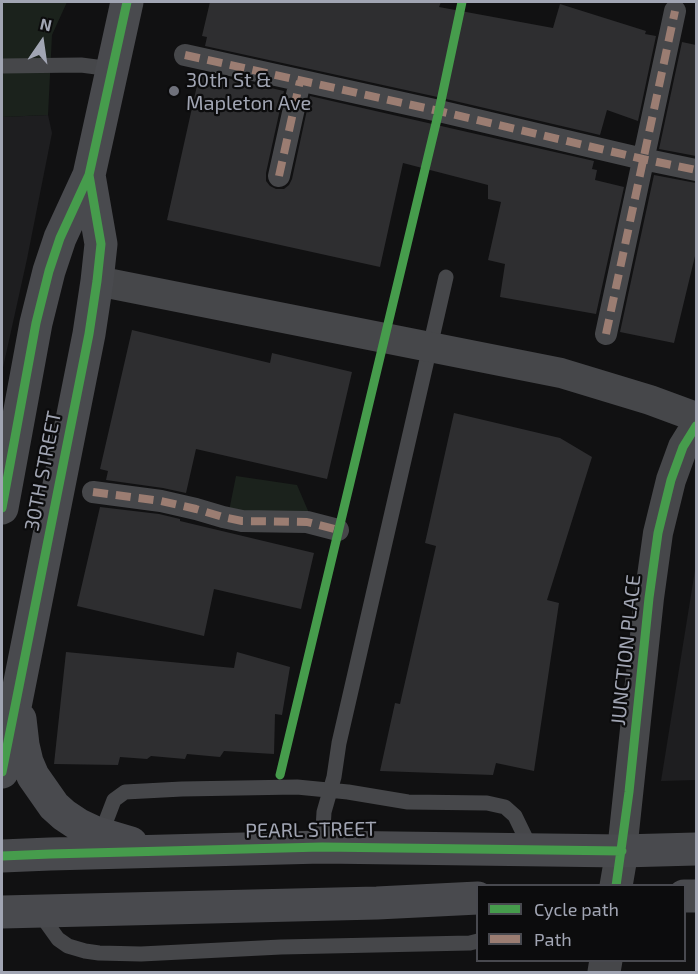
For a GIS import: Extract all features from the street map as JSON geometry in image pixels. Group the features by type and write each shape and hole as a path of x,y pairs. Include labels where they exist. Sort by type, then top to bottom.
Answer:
{"main road":[{"name":"30TH STREET","path":"3,492 36,323 49,271 60,238 89,175 128,2"},
{"name":"30TH STREET","path":"2,772 89,334 97,281 101,244 89,175"},
{"path":"18,690 20,726 27,762 33,776 54,806 79,825 112,838 162,851"},
{"name":"PEARL STREET","path":"2,856 322,847 622,851 696,849"},
{"path":"2,912 377,903 476,898"}],"street":[{"path":"606,334 675,11"},
{"path":"185,55 696,170"},
{"path":"279,176 300,81"},
{"path":"97,281 561,373 651,400 696,417"},
{"name":"JUNCTION PLACE","path":"616,884 622,851 658,533 671,480 683,447 696,426"},
{"path":"93,492 161,501 223,517 243,520 308,522 338,530"}],"lane":[{"path":"2,66 81,65 112,69"},
{"path":"322,847 324,812 334,777 339,743 446,277"},
{"path":"101,834 114,800 125,792 297,787 348,792 408,802 487,804 505,807 515,816 531,849"},
{"path":"38,911 58,939 68,946 99,953 141,954 476,941"}],"shaded area":[{"path":"2,2 67,2 52,35 48,115 2,117"},
{"path":"48,115 52,133 2,372 2,117"},
{"path":"236,476 297,485 309,513 229,511"},
{"path":"696,564 696,780 661,781"}],"building":[{"path":"210,2 441,2 439,7 553,28 560,4 656,36 638,121 607,110 600,135 205,46 207,37 202,36"},
{"path":"682,42 696,45 696,156 659,149"},
{"path":"200,72 284,91 266,173 266,181 276,189 284,189 292,179 310,96 594,161 592,169 597,170 595,180 624,187 596,314 500,297 505,264 488,260 501,202 488,199 488,185 403,163 380,267 167,220"},
{"path":"654,175 696,183 696,252 674,343 620,332"},
{"path":"132,330 270,363 272,353 352,372 327,479 196,449 186,493 106,480 108,471 100,469"},
{"path":"454,413 560,438 592,457 547,600 559,603 534,771 496,763 493,775 380,771 395,703 400,704 436,546 425,543"},
{"path":"100,507 159,514 314,553 301,609 214,589 204,636 77,606"},
{"path":"66,652 234,668 237,652 290,667 282,715 275,714 274,754 224,751 220,757 187,754 185,759 151,756 147,759 120,757 118,765 54,764"}],"marked path":[{"path":"606,334 675,11"},
{"path":"185,55 696,170"},
{"path":"279,176 300,81"},
{"path":"93,492 161,501 242,521 307,522 338,530"}],"cycle path":[{"path":"2,508 36,323 60,238 89,175 127,2"},
{"path":"280,775 438,115 462,2"},
{"path":"2,772 89,334 97,281 101,244 89,175"},
{"path":"616,884 658,533 671,480 683,447 696,426"},
{"path":"2,856 322,847 622,851"}],"place":[{"name":"30th St & Mapleton Ave","path":"174,91"}]}
